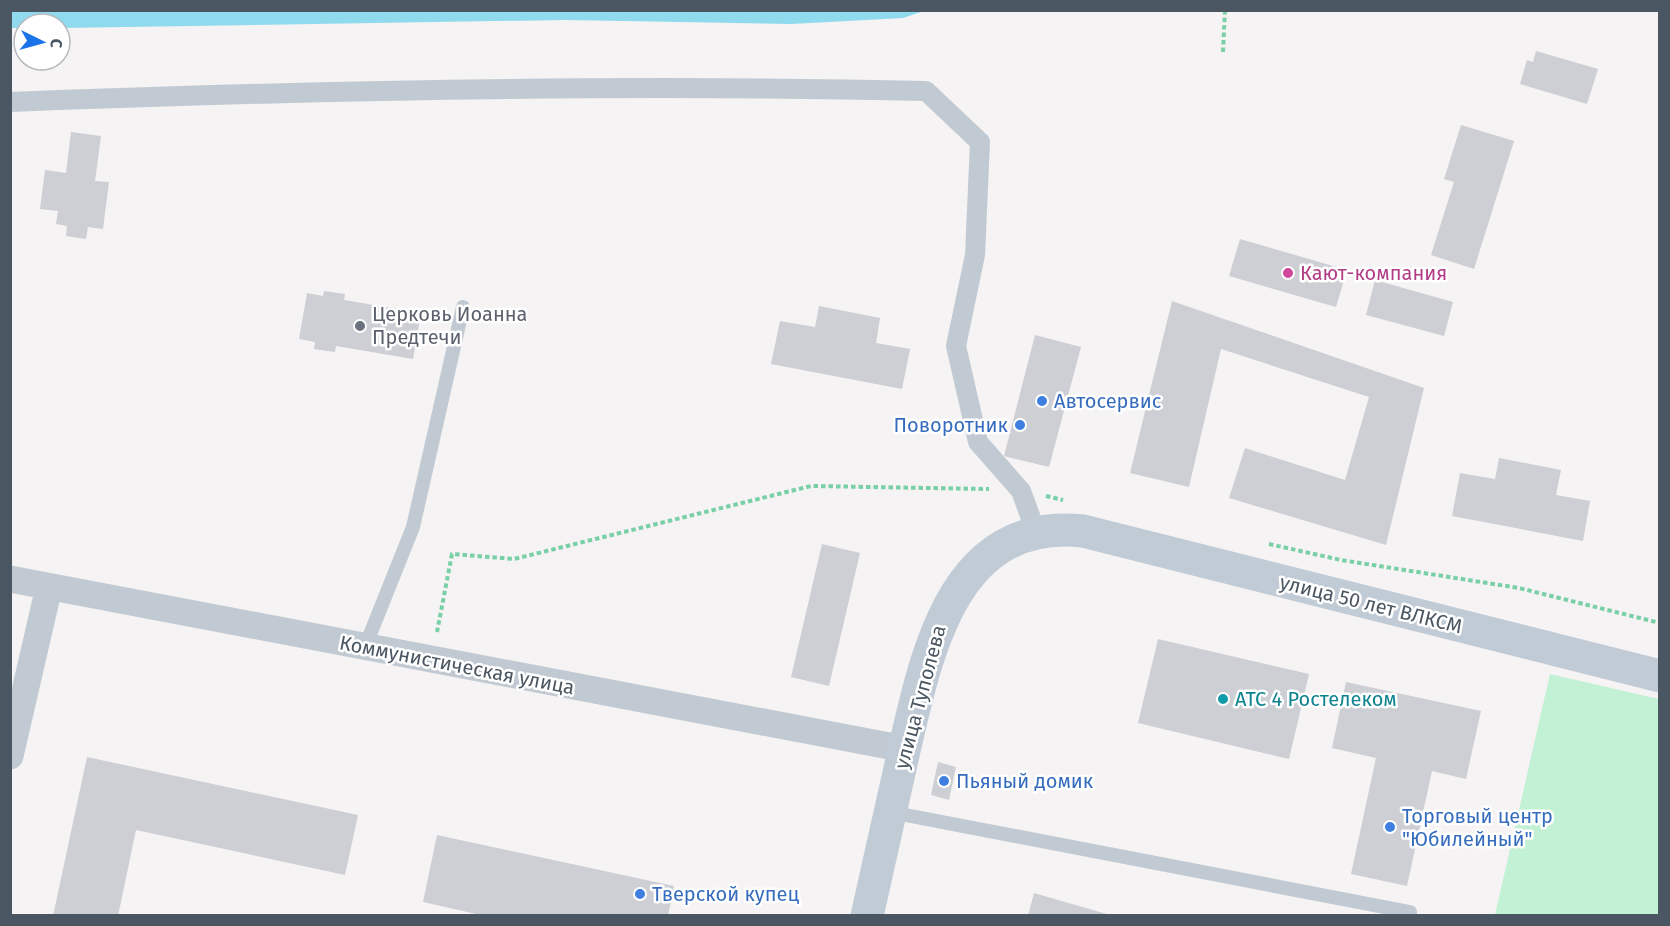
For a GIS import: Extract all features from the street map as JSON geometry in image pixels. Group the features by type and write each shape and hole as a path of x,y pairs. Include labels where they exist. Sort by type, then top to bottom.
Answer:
{"main road":[{"name":"улица Туполева","path":"867,915 919,688 942,617 981,562 1007,544 1036,532 1067,529 1083,531"},
{"name":"улица 50 лет ВЛКСМ","path":"1083,531 1659,676"}],"street":[{"path":"10,102 244,93 723,86 926,91 980,142 975,255 956,346 978,442 1021,491 1036,532"},
{"name":"Коммунистическая улица","path":"10,579 904,749"},
{"path":"10,756 49,587"}],"lane":[{"path":"365,647 413,527 463,307"},
{"path":"890,812 1410,912"}],"path":[{"path":"1223,52 1225,10"},
{"path":"431,660 452,554 514,559 811,486 952,487 1021,491 1069,501"},
{"path":"1260,542 1341,560 1518,588 1659,623"}],"green space":[{"path":"1550,674 1659,699 1659,915 1495,915"}],"water":[{"path":"11,10 924,11 903,18 791,24 565,20 72,28 72,12 12,12 11,28"}],"building":[{"path":"1536,51 1598,69 1587,104 1520,84 1527,60 1533,62"},
{"path":"1461,125 1514,141 1474,269 1431,255 1454,182 1444,179"},
{"path":"71,132 101,136 95,181 109,182 103,229 88,227 86,239 66,236 67,226 56,224 58,211 40,209 45,170 66,173"},
{"name":"Кают-компания","path":"1240,239 1347,270 1336,307 1229,276"},
{"path":"1375,280 1453,302 1444,336 1366,315"},
{"name":"Церковь Иоанна Предтечи","path":"324,291 345,294 344,300 421,313 413,359 336,346 335,352 314,349 315,342 299,339 307,293 323,296"},
{"path":"1172,301 1424,388 1386,545 1229,498 1245,448 1345,480 1369,397 1221,349 1189,487 1130,473"},
{"path":"819,306 880,318 876,343 910,349 902,389 771,364 780,321 815,327"},
{"name":"Автосервис","path":"1035,335 1081,347 1049,467 1004,456"},
{"path":"1499,458 1561,470 1556,495 1590,501 1583,541 1452,516 1460,473 1495,479"},
{"path":"822,544 860,553 829,686 791,677"},
{"name":"АТС 4 Ростелеком","path":"1158,639 1309,674 1289,759 1138,723"},
{"name":"Торговый центр \"Юбилейный\"","path":"1346,682 1481,711 1466,779 1432,771 1407,886 1351,874 1376,758 1332,748"},
{"path":"87,757 358,815 345,875 136,830 118,916 53,916"},
{"name":"Пьяный домик","path":"938,762 956,767 949,800 931,795"},
{"path":"437,835 674,886 668,916 485,916 423,902"},
{"path":"1034,893 1110,915 1110,916 1028,916"}],"place":[{"name":"Кают-компания","path":"1288,273"},
{"name":"Церковь Иоанна Предтечи","path":"360,326"},
{"name":"Автосервис","path":"1042,401"},
{"name":"Поворотник","path":"1020,425"},
{"name":"АТС 4 Ростелеком","path":"1223,699"},
{"name":"Пьяный домик","path":"944,781"},
{"name":"Торговый центр \"Юбилейный\"","path":"1390,827"},
{"name":"Тверской купец","path":"640,894"}]}
